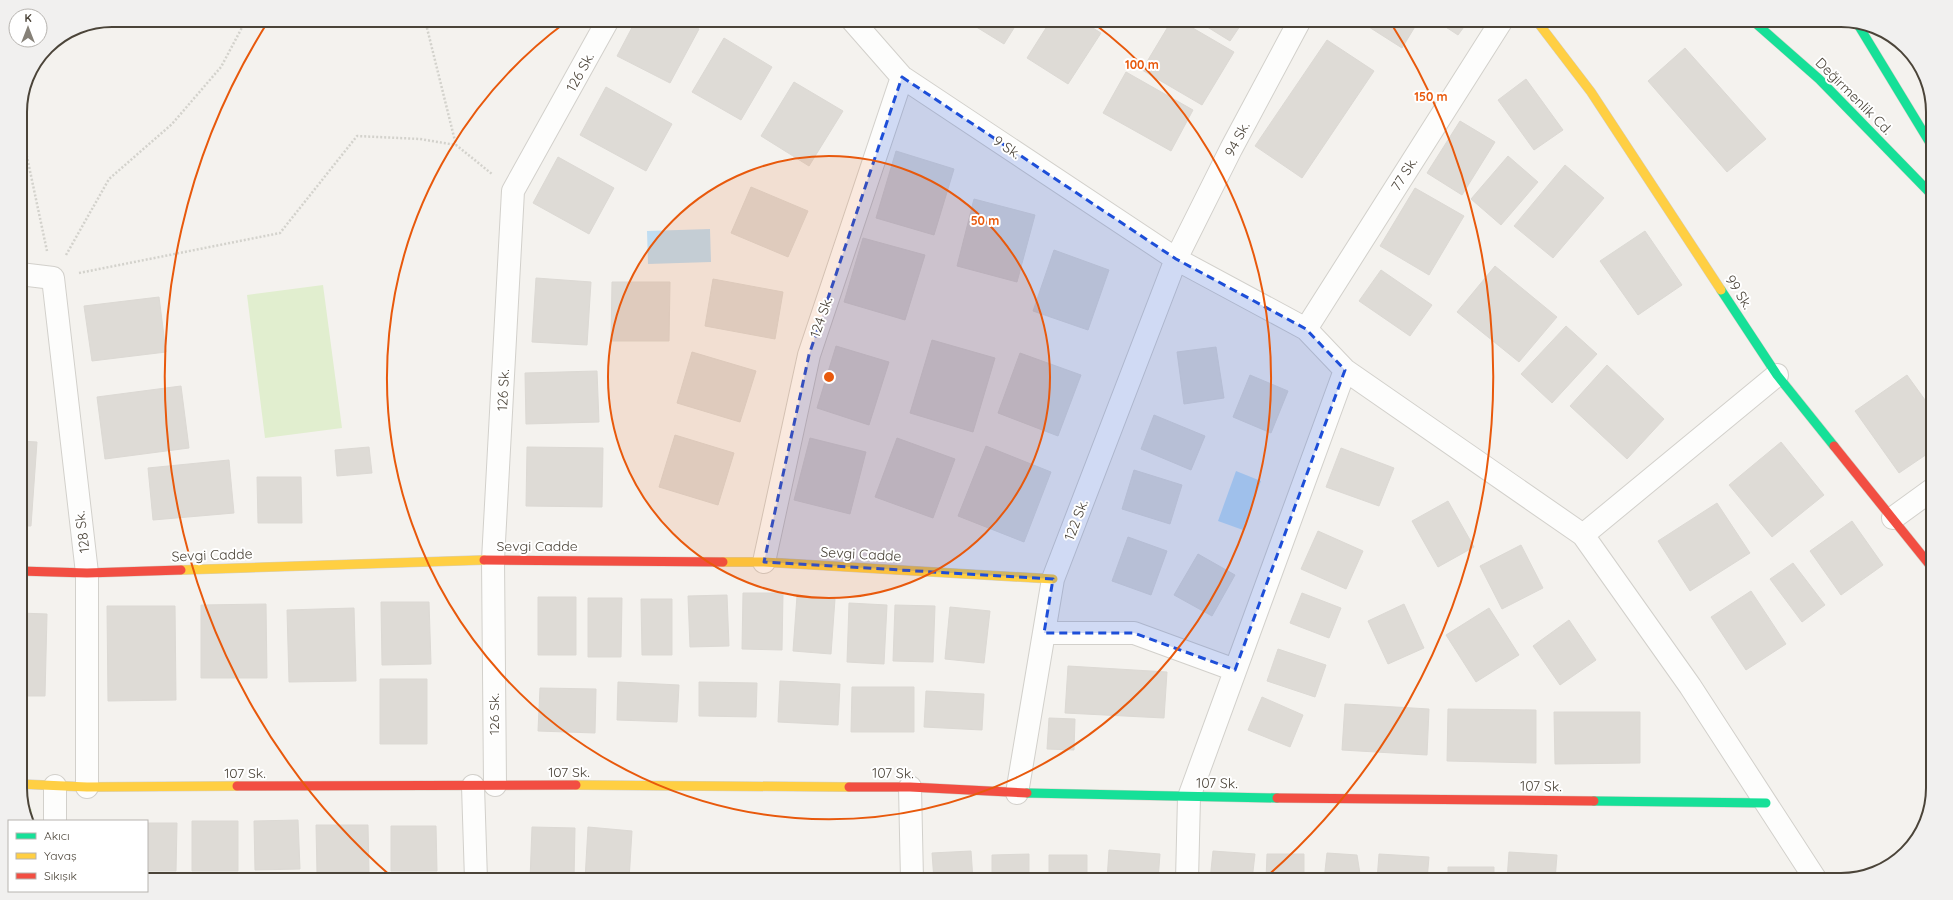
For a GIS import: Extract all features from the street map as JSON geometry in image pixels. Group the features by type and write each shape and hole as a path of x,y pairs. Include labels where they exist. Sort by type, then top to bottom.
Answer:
{"street":[{"name":"126 Sk.","path":"495,785 493,560 513,190 604,27"},
{"name":"9 Sk.","path":"858,27 902,77 1176,259 1306,328 1345,370 1583,535 1690,686 1811,873"},
{"name":"94 Sk.","path":"1176,259 1231,149 1296,27"},
{"name":"77 Sk.","path":"1306,328 1498,27"},
{"name":"99 Sk.","path":"1541,27 1591,92 1777,375 1926,560"},
{"name":"Değirmenlik Cd.","path":"1760,27 1819,79 1926,189"},
{"path":"1860,29 1926,137"},
{"name":"124 Sk.","path":"764,562 809,355 902,77"},
{"name":"122 Sk.","path":"1017,793 1053,580 1176,259"},
{"path":"27,275 53,278"},
{"name":"128 Sk.","path":"53,278 87,573 87,787"},
{"path":"1186,873 1189,796 1345,370"},
{"path":"1583,535 1777,375"},
{"path":"1893,518 1926,494"},
{"name":"Sevgi Cadde","path":"27,571 87,573 493,560 764,562 1053,580"},
{"path":"1044,632 1134,634 1235,670"},
{"name":"107 Sk.","path":"27,784 87,787 495,785 910,787 1017,793 1766,803"},
{"path":"55,786 55,820"},
{"path":"472,786 476,873"},
{"path":"910,787 912,873"}],"path":[{"path":"53,278 109,179 172,124 222,67 242,27"},
{"path":"427,27 456,145"},
{"path":"53,278 280,233 357,136 420,139 456,145 513,190"},
{"path":"27,157 53,278"}],"highlighted area":[{"path":"902,77 1176,259 1306,329 1345,370 1235,670 1134,633 1044,633 1053,579 764,562 809,355"}],"green space":[{"path":"323,285 342,428 265,438 247,295"},
{"path":"30,809 32,809 32,818"}],"water":[{"path":"710,229 711,262 648,264 647,231"},
{"path":"1236,471 1261,481 1243,530 1218,521"}],"building":[{"path":"632,27 695,27 699,29 670,83 617,56"},
{"path":"976,27 1015,27 1004,44"},
{"path":"1047,27 1091,27 1101,33 1068,84 1027,58"},
{"path":"1168,27 1191,27 1234,52 1202,105 1142,70"},
{"path":"1207,27 1239,27 1230,41"},
{"path":"1369,27 1415,27 1402,48"},
{"path":"1446,27 1464,27 1458,35"},
{"path":"724,38 772,67 741,120 692,92"},
{"path":"1327,40 1374,71 1302,178 1255,146"},
{"path":"1685,48 1766,139 1727,172 1648,81"},
{"path":"1126,72 1193,110 1171,151 1103,113"},
{"path":"1526,79 1563,130 1534,150 1498,100"},
{"path":"794,82 843,111 809,166 761,136"},
{"path":"606,87 672,124 646,171 580,135"},
{"path":"1460,121 1495,142 1462,195 1427,173"},
{"path":"896,151 954,169 934,235 876,218"},
{"path":"1508,156 1538,182 1501,225 1471,199"},
{"path":"558,157 614,188 589,234 533,203"},
{"path":"1565,165 1604,198 1553,258 1514,226"},
{"path":"751,187 808,211 788,257 731,233"},
{"path":"1415,188 1464,216 1429,275 1380,246"},
{"path":"974,199 1035,215 1017,282 957,266"},
{"path":"1645,231 1682,285 1638,315 1600,261"},
{"path":"863,238 925,255 905,320 844,302"},
{"path":"1054,250 1109,270 1088,330 1033,311"},
{"path":"1495,266 1557,317 1519,362 1457,312"},
{"path":"1381,270 1432,305 1410,336 1359,301"},
{"path":"536,278 591,282 587,345 532,342"},
{"path":"713,279 783,292 775,339 705,326"},
{"path":"612,282 670,282 669,341 611,341"},
{"path":"159,297 166,352 92,361 84,306"},
{"path":"1566,326 1597,354 1552,403 1521,374"},
{"path":"932,340 995,358 973,432 910,413"},
{"path":"836,346 889,362 869,425 817,408"},
{"path":"1216,347 1224,398 1184,404 1177,352"},
{"path":"692,352 756,371 740,422 677,403"},
{"path":"1020,353 1081,375 1058,436 998,413"},
{"path":"1607,365 1664,419 1627,459 1570,406"},
{"path":"597,371 599,422 526,424 525,373"},
{"path":"1250,375 1288,391 1271,433 1233,417"},
{"path":"1907,375 1926,401 1926,455 1899,473 1855,411"},
{"path":"181,386 189,448 105,459 97,397"},
{"path":"1154,415 1205,436 1191,470 1141,449"},
{"path":"675,435 734,453 718,505 659,487"},
{"path":"810,438 866,452 850,514 794,500"},
{"path":"897,438 955,459 933,518 875,497"},
{"path":"27,441 37,442 31,526 27,526"},
{"path":"1781,442 1824,495 1772,537 1729,485"},
{"path":"986,446 1051,472 1024,542 958,516"},
{"path":"369,447 372,473 337,476 335,450"},
{"path":"527,447 603,448 602,507 526,506"},
{"path":"1341,448 1394,468 1379,506 1326,487"},
{"path":"229,460 234,513 153,520 148,468"},
{"path":"1134,470 1182,485 1170,524 1122,509"},
{"path":"257,477 301,477 302,523 258,523"},
{"path":"1448,501 1474,547 1438,567 1412,521"},
{"path":"1717,503 1750,553 1690,591 1658,541"},
{"path":"1852,521 1883,565 1841,595 1810,551"},
{"path":"1318,531 1363,551 1346,589 1301,569"},
{"path":"1128,537 1167,551 1151,595 1112,581"},
{"path":"1521,545 1543,588 1502,609 1480,566"},
{"path":"1198,554 1235,575 1212,616 1174,595"},
{"path":"1793,563 1825,605 1802,622 1770,579"},
{"path":"1751,591 1786,644 1746,670 1711,617"},
{"path":"743,593 783,593 782,650 742,649"},
{"path":"1302,593 1341,608 1329,638 1290,623"},
{"path":"727,595 729,646 690,647 688,596"},
{"path":"797,596 835,599 831,654 793,651"},
{"path":"538,597 576,597 576,655 538,655"},
{"path":"588,598 622,598 621,657 588,657"},
{"path":"641,599 672,599 672,655 642,655"},
{"path":"381,602 429,602 431,664 382,665"},
{"path":"849,603 887,605 884,664 847,662"},
{"path":"266,604 267,678 201,678 201,605"},
{"path":"1404,604 1424,648 1388,664 1368,621"},
{"path":"895,605 935,606 933,662 893,661"},
{"path":"107,606 175,606 176,700 108,701"},
{"path":"950,607 990,611 984,663 945,659"},
{"path":"354,608 356,681 289,682 287,610"},
{"path":"1489,608 1519,655 1476,682 1446,635"},
{"path":"27,613 47,614 45,696 27,696"},
{"path":"1569,620 1596,660 1560,685 1533,646"},
{"path":"1278,649 1326,665 1315,697 1267,681"},
{"path":"1068,666 1167,672 1164,718 1065,713"},
{"path":"380,679 427,679 427,744 380,744"},
{"path":"780,681 840,684 838,725 778,722"},
{"path":"618,682 679,685 677,722 617,720"},
{"path":"699,682 757,683 756,717 699,716"},
{"path":"852,687 914,687 914,732 851,732"},
{"path":"540,688 596,689 595,733 538,731"},
{"path":"926,691 984,694 982,730 924,727"},
{"path":"1262,697 1303,715 1290,747 1248,730"},
{"path":"1345,704 1429,709 1427,755 1342,750"},
{"path":"1448,709 1536,710 1536,763 1447,761"},
{"path":"1554,712 1640,712 1640,763 1555,764"},
{"path":"1049,718 1075,719 1074,750 1047,749"},
{"path":"298,820 300,869 255,870 254,821"},
{"path":"192,821 238,821 238,871 192,871"},
{"path":"148,823 177,823 176,871 148,871"},
{"path":"316,825 368,825 369,872 317,873"},
{"path":"391,826 436,826 437,871 391,871"},
{"path":"532,827 575,828 574,873 530,873"},
{"path":"588,827 632,831 629,873 585,873"},
{"path":"1109,850 1160,854 1159,873 1107,873"},
{"path":"971,851 973,873 933,873 932,853"},
{"path":"1213,851 1255,854 1253,873 1211,873"},
{"path":"1509,852 1557,855 1556,873 1508,873"},
{"path":"1327,853 1357,855 1360,873 1325,873"},
{"path":"1029,854 1029,873 992,873 992,855"},
{"path":"1267,854 1304,854 1304,873 1266,873"},
{"path":"1379,854 1429,857 1428,873 1378,873"},
{"path":"1049,855 1087,855 1087,873 1049,873"},
{"path":"1448,867 1494,867 1494,873 1448,873"}],"traffic: fast":[{"path":"1760,27 1819,79 1926,189"},
{"path":"1861,30 1926,136"},
{"path":"1721,290 1777,375 1834,446"},
{"path":"1027,793 1277,798"},
{"path":"1594,801 1766,803"}],"traffic: slow":[{"path":"1541,27 1591,92 1721,290"},
{"path":"181,570 484,560"},
{"path":"723,562 764,562 1053,579"},
{"path":"27,784 87,787 237,786"},
{"path":"576,785 849,787"}],"traffic: jam":[{"path":"1834,446 1926,560"},
{"path":"484,560 723,562"},
{"path":"27,571 87,573 181,570"},
{"path":"237,786 576,785"},
{"path":"849,787 910,787 1027,793"},
{"path":"1277,798 1594,801"}]}
